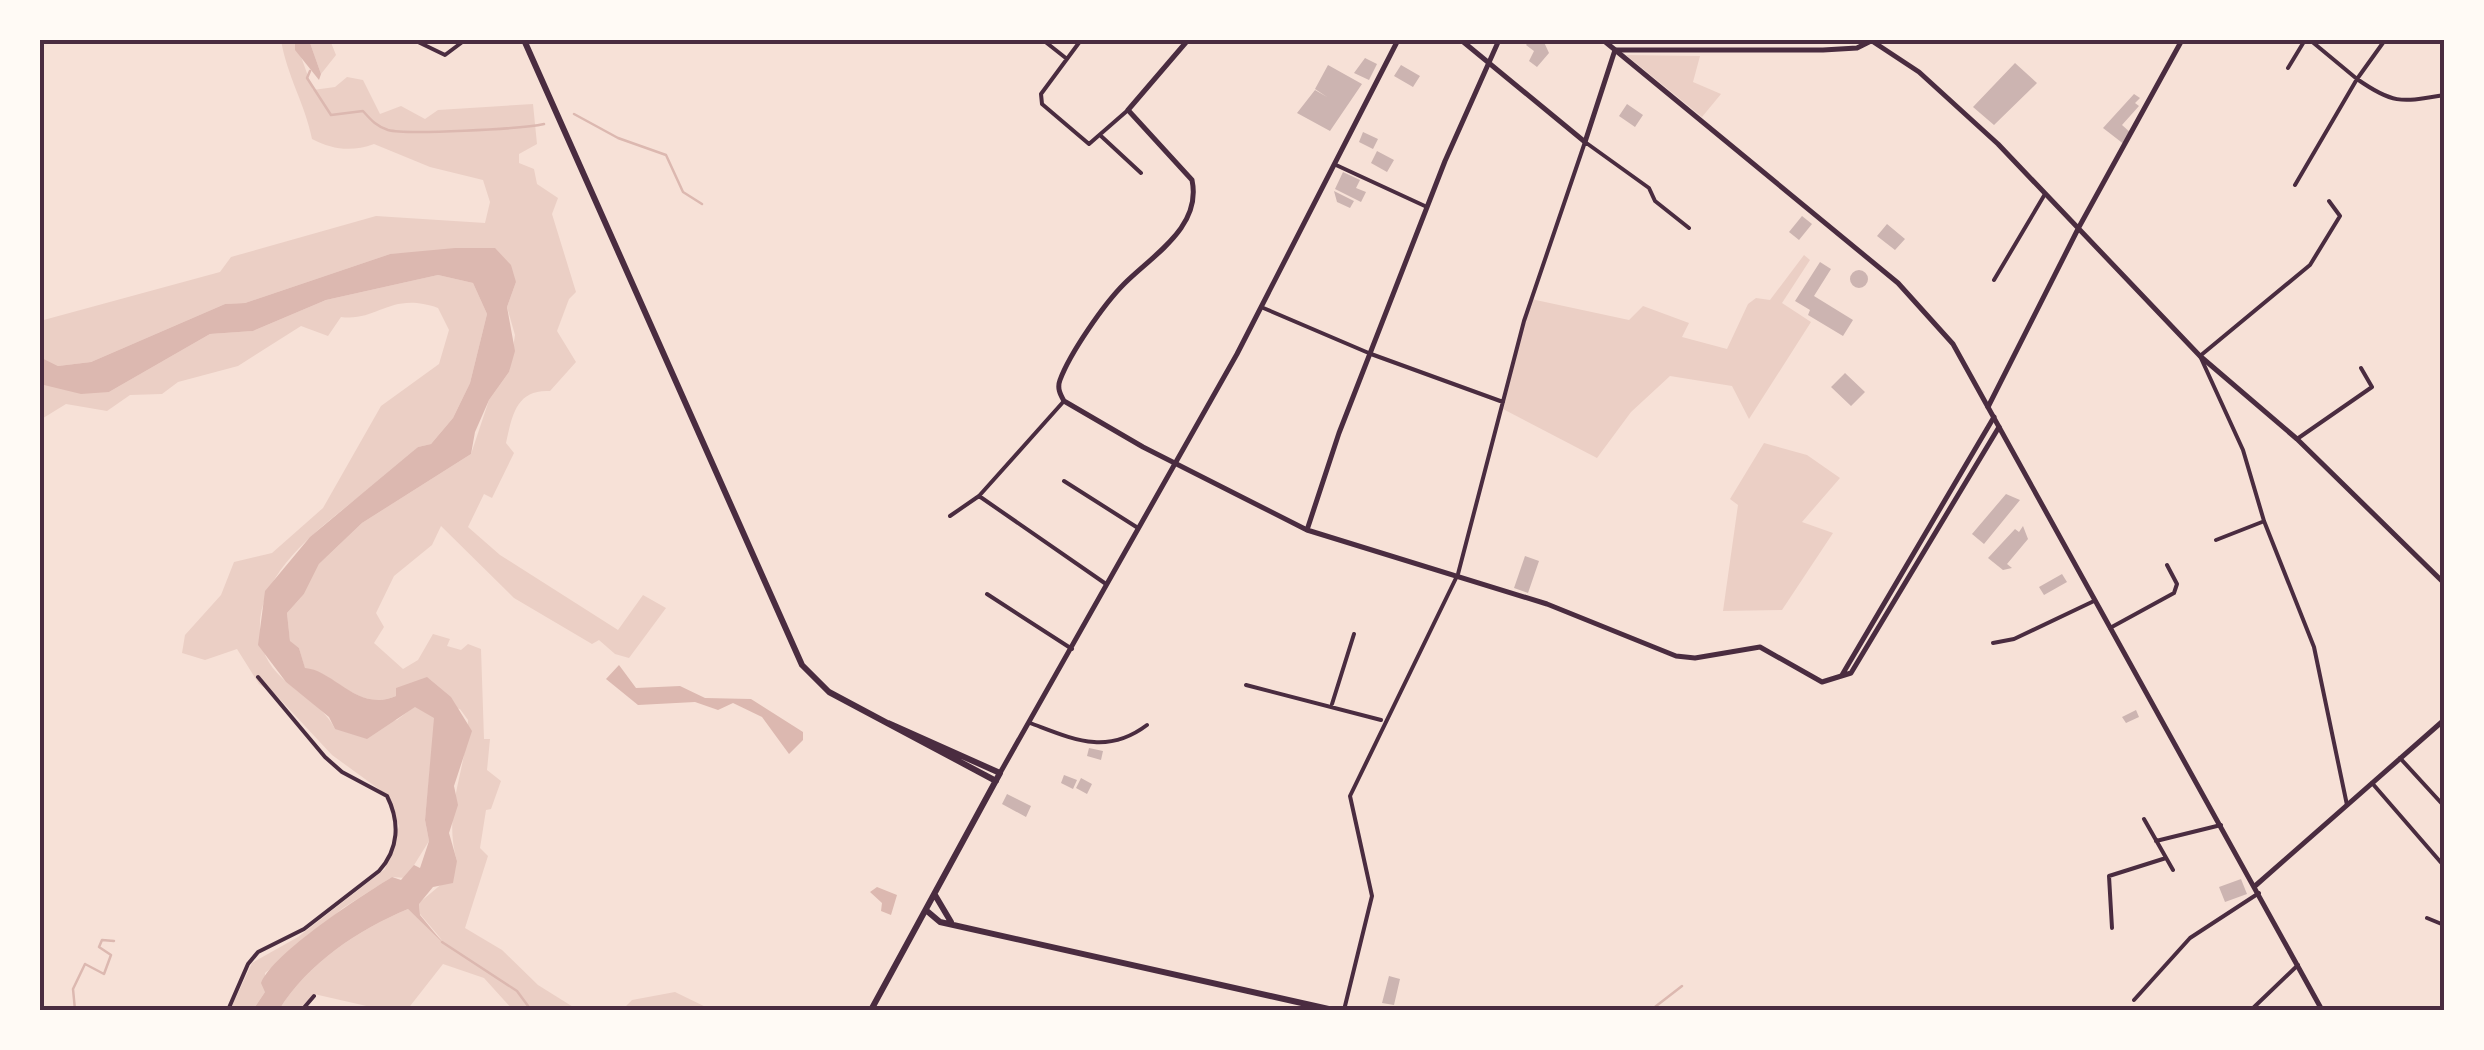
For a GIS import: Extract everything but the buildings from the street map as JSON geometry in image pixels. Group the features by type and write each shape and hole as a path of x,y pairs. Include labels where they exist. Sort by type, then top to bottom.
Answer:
{"main road":[{"path":"524,40 802,665 829,692 996,782"},
{"path":"871,1010 920,927 1000,773 907,728 885,722"},
{"path":"934,895 940,910 952,923"},
{"path":"927,911 940,922"},
{"path":"927,911 952,923"},
{"path":"920,927 952,923 1334,1010"}],"street":[{"path":"414,40 445,54 465,40"},
{"path":"1043,40 1067,59"},
{"path":"1081,40 1040,94 1042,104 1082,142 1095,142 1188,40"},
{"path":"1000,773 1176,464 1398,40"},
{"path":"1461,40 1585,142 1649,188 1656,201 1689,228"},
{"path":"1307,530 1427,207 1499,40"},
{"path":"1603,40 1920,303 1953,344 2322,1010"},
{"path":"1614,50 1824,50 1857,48 1873,40 1949,98 2046,192 2200,356 2297,439 2444,583"},
{"path":"1988,407 2079,227 2182,40"},
{"path":"2288,68 2308,40 2385,96 2410,104 2444,96"},
{"path":"2295,185 2385,40"},
{"path":"1344,1010 1372,896 1350,796 1383,720 1458,574 1524,321 1614,50"},
{"path":"1128,110 1185,168 1192,180 1194,199 1182,227 1164,250 1125,282 1099,314 1061,377 1058,391 1064,402 1307,530 1458,574 1676,656 1695,658 1754,646 1822,682 1842,671 1994,418"},
{"path":"1101,136 1141,173"},
{"path":"1332,164 1427,207"},
{"path":"1994,280 2046,192"},
{"path":"2200,356 2310,265 2340,216 2328,201"},
{"path":"1261,306 1371,354 1505,403"},
{"path":"2200,356 2243,450 2264,521 2314,647 2347,806"},
{"path":"2297,439 2372,387 2361,368"},
{"path":"950,516 979,496 1064,402"},
{"path":"1842,671 1850,673 1999,427"},
{"path":"1968,458 1977,463"},
{"path":"1064,480 1138,528"},
{"path":"1946,494 1956,499"},
{"path":"979,496 1107,585"},
{"path":"2216,540 2264,521"},
{"path":"1925,530 1934,536"},
{"path":"2110,628 2174,593 2177,584 2167,565"},
{"path":"988,594 1072,648"},
{"path":"1993,642 2014,639 2094,600"},
{"path":"1877,609 1885,614"},
{"path":"1332,704 1354,634"},
{"path":"228,1010 248,964 258,952 304,929 378,871 388,861 397,831 387,796 342,772 258,676"},
{"path":"1246,686 1332,704 1383,720"},
{"path":"2134,1000 2190,938 2257,889 2444,720"},
{"path":"1030,722 1095,744 1120,742 1147,725"},
{"path":"2400,758 2444,806"},
{"path":"2372,783 2444,866"},
{"path":"2144,819 2173,870"},
{"path":"2156,841 2221,825"},
{"path":"2112,928 2108,876 2166,858"},
{"path":"2426,918 2444,925"},
{"path":"2251,1010 2298,964"},
{"path":"302,1010 314,996"}],"shaded area":[{"path":"281,40 295,40 313,90 335,87 347,77 363,80 380,114 401,106 425,119 438,110 533,104 537,144 519,154 519,163 534,169 537,184 558,198 552,214 576,292 569,299 557,331 576,362 550,391 530,394 518,406 506,443 514,453 492,498 484,494 468,527 500,555 618,630 643,595 666,608 629,658 615,654 599,640 592,644 514,598 441,526 432,545 394,576 376,613 384,627 374,643 403,669 418,660 433,634 450,639 447,646 461,650 468,644 481,649 484,739 490,739 487,770 501,781 491,809 486,810 480,848 488,856 465,928 502,950 538,985 578,1010 513,1010 484,978 443,964 407,1010 384,1010 314,994 305,1010 279,1010 319,963 371,927 408,909 442,940 420,914 419,903 444,882 457,861 452,825 468,720 460,709 396,696 369,699 305,669 299,648 290,642 287,613 304,594 319,564 362,523 471,454 489,400 509,372 515,335 507,307 516,282 490,250 390,254 245,303 225,304 91,362 58,366 40,357 40,321 220,272 231,257 376,216 485,223 490,202 483,180 430,167 374,144 343,149 312,139"},
{"path":"295,40 309,40 321,74 319,80 295,50"},
{"path":"309,40 330,40 336,55 321,74"},
{"path":"1626,55 1700,56 1693,82 1721,94 1702,117"},
{"path":"495,248 511,265 516,282 507,307 515,351 509,372 489,400 475,432 471,454 362,523 319,564 304,594 287,613 290,641 299,648 305,668 316,670 358,695 382,700 396,696 396,688 427,677 451,697 472,731 454,786 458,805 449,833 457,861 453,883 433,887 419,904 420,915 443,943 408,909 371,927 319,963 279,1010 253,1010 265,992 261,983 269,970 300,941 392,877 401,880 414,865 420,868 429,841 425,820 434,718 415,707 367,739 335,729 329,717 286,682 258,645 265,591 310,537 418,447 431,444 453,418 470,383 487,314 473,283 438,275 326,300 253,331 210,334 109,392 81,394 40,384 40,357 58,366 91,362 225,304 245,303 390,254"},
{"path":"1804,255 1810,260 1782,303 1811,322 1749,419 1732,386 1670,376 1631,412 1597,458 1503,409 1531,299 1629,320 1643,306 1689,323 1682,337 1727,349 1748,304 1756,298 1770,300"},
{"path":"438,275 473,283 487,314 470,383 453,418 431,444 418,447 288,560 270,588 260,617 263,649 269,662 319,708 335,729 397,720 415,706 435,718 425,820 429,841 406,878 392,877 343,908 265,973 265,992 253,1010 230,1010 252,963 298,937 385,869 399,826 387,795 332,755 277,696 259,684 237,649 205,660 182,653 185,635 221,595 234,562 272,553 323,508 381,406 439,364 449,330 438,308 422,304 408,303 341,317 328,336 301,326 238,366 178,382 162,394 130,395 107,411 66,404 40,420 40,384 109,392 210,334 253,331 326,300"},
{"path":"1764,443 1807,455 1840,478 1802,522 1833,533 1782,610 1723,611 1738,505 1730,499"},
{"path":"619,665 636,688 680,686 705,698 751,699 803,732 803,740 789,754 762,717 733,703 718,710 695,702 638,705 606,679"},
{"path":"877,887 897,895 891,915 881,911 882,903 870,892"},
{"path":"675,992 712,1010 622,1010 632,1000"}],"waterway":[{"path":"310,71 307,78 331,115 363,111 388,130 464,131 544,124"},
{"path":"574,114 618,138 666,155 683,192 702,204"},
{"path":"75,1010 73,989 85,964 104,974 111,955 99,947 102,940 114,941"},
{"path":"442,942 517,991 531,1010"},
{"path":"1651,1010 1682,986"}]}
